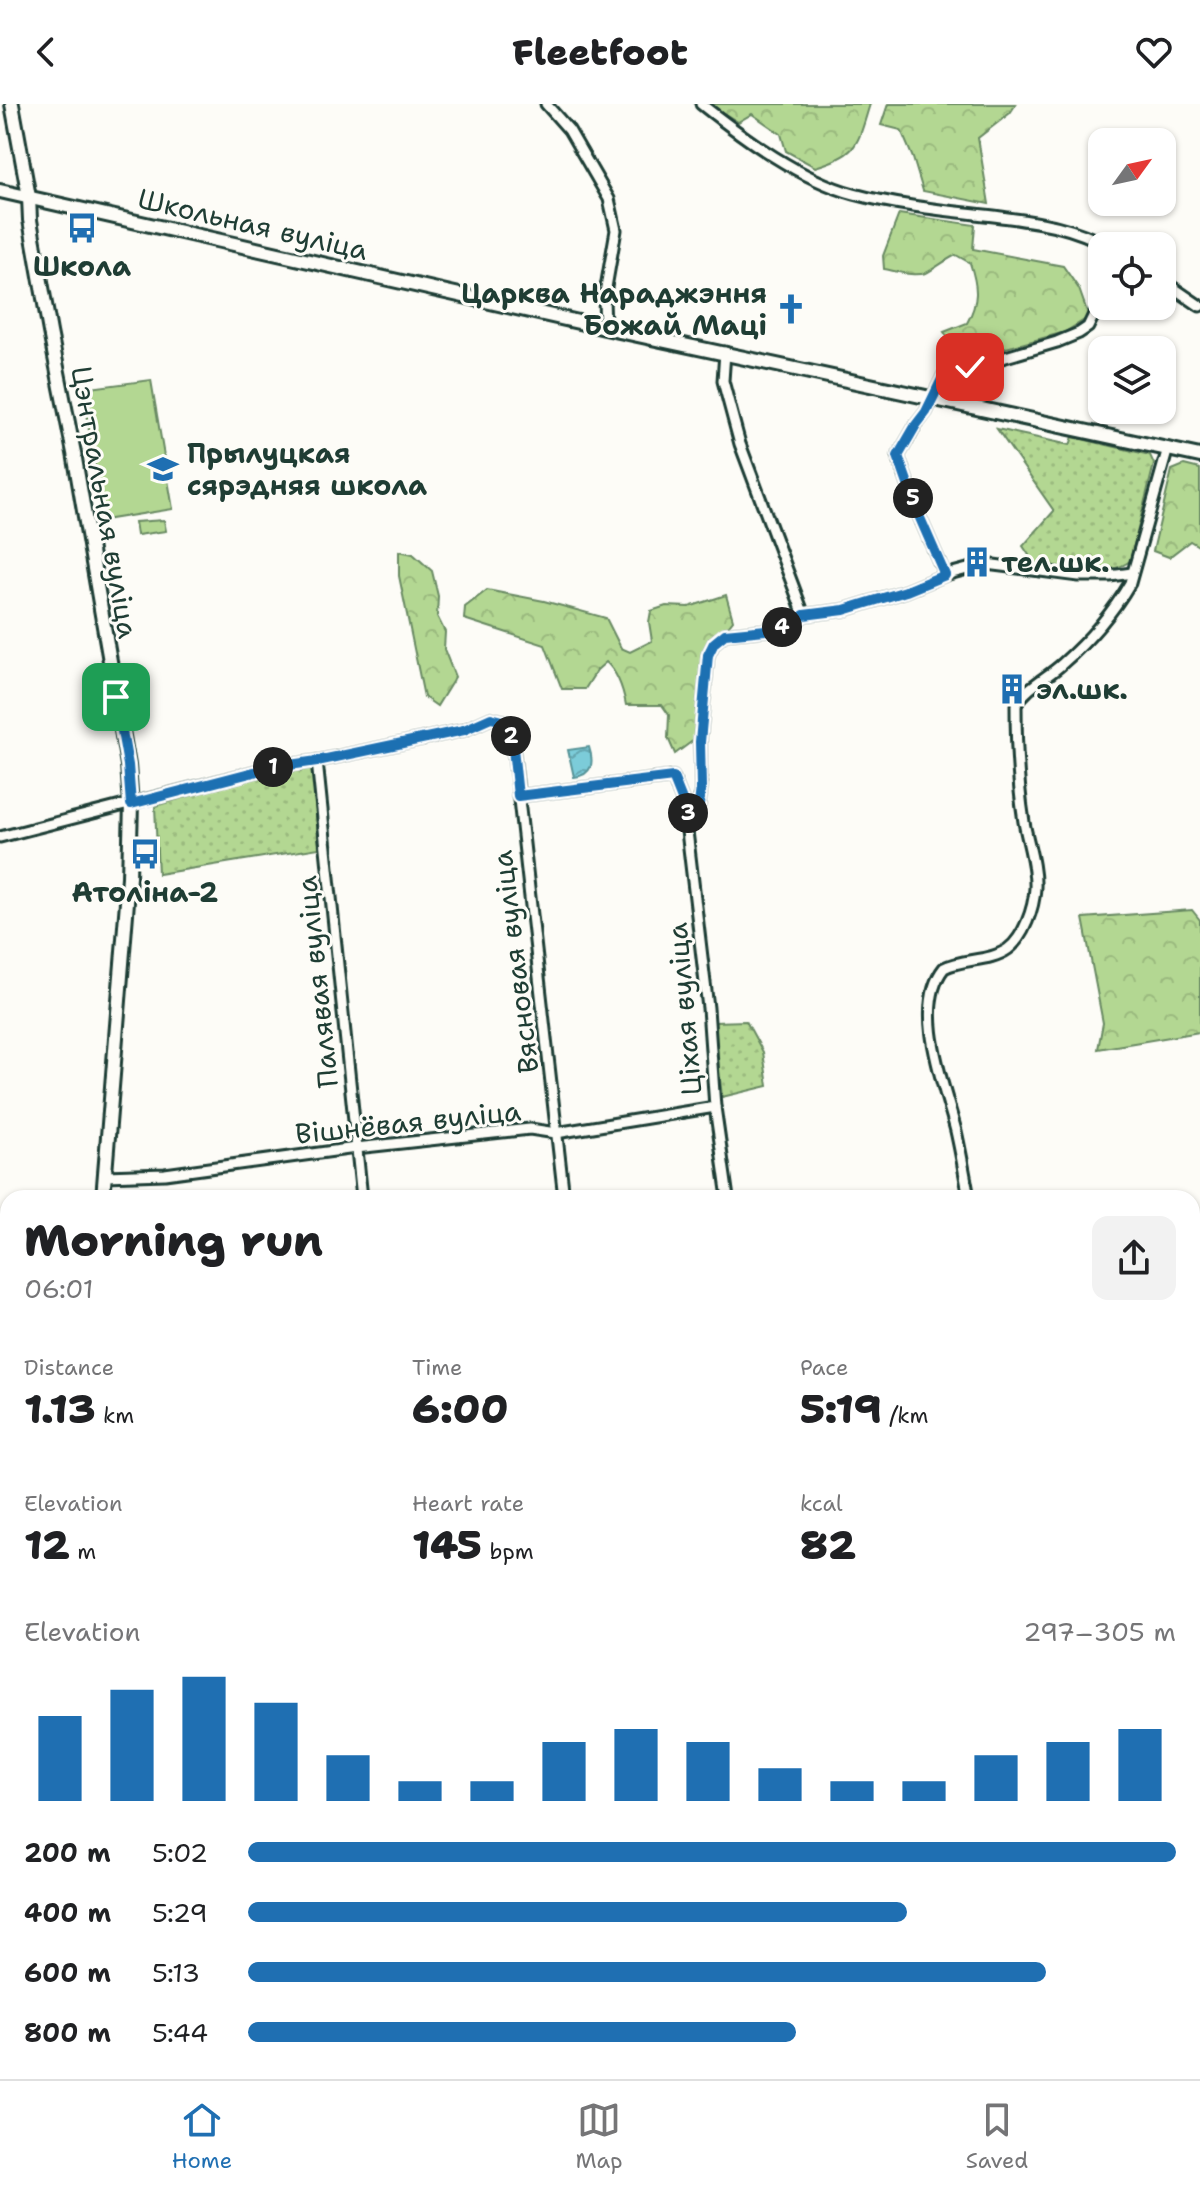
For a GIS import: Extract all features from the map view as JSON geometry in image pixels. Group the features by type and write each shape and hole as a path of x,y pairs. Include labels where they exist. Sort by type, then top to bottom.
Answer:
{"street":[{"name":"Цэнтральная вуліца","path":"12,104 128,765 131,804 129,877 104,1190"},
{"path":"546,104 569,130 609,199 616,230 604,299 605,328"},
{"path":"701,104 776,158 853,194 1053,224 1088,236"},
{"name":"Школьная вуліца","path":"0,191 605,328 1200,456"},
{"path":"1176,290 1200,306"},
{"path":"945,575 898,456 944,375 1057,342 1079,333 1091,320"},
{"path":"725,352 723,381 740,444 804,615"},
{"path":"967,1190 934,1049 931,1007 936,982 944,968 998,955 1019,938 1035,889 1021,796 1016,705 1025,693 1062,664 1097,629 1119,602 1131,578 1168,448"},
{"path":"518,796 673,777 689,817 699,805 700,742 708,655 714,643 725,634 775,629 795,623 804,615 844,610 986,564 1079,576 1131,578"},
{"name":"Вясновая вуліца","path":"317,761 464,730 491,718 507,722 511,729 563,1190"},
{"path":"0,837 269,768 317,761"},
{"name":"Палявая вуліца","path":"317,761 361,1190"},
{"name":"Ціхая вуліца","path":"689,817 687,831 708,1008 715,1107 727,1190"},
{"name":"Вішнёвая вуліца","path":"105,1176 165,1174 356,1148 530,1129 556,1133 715,1107"}],"green space":[{"path":"709,104 870,104 854,146 840,157 815,167 786,151 781,134 752,114 738,122"},
{"path":"888,104 1016,104 1010,113 978,138 989,204 923,191 901,130 881,125"},
{"path":"899,214 975,225 973,249 1063,266 1079,289 1088,318 1065,332 1006,348 960,354 944,332 967,323 974,308 975,279 970,263 956,255 928,272 910,274 884,269 883,256"},
{"path":"151,380 173,509 104,520 82,389"},
{"path":"997,429 1070,445 1073,437 1150,455 1154,464 1130,561 1119,567 1093,572 1023,566 1029,555 1023,546 1054,511"},
{"path":"1184,465 1200,469 1200,547 1190,541 1169,557 1153,551 1172,470"},
{"path":"164,520 166,531 137,535 135,522"},
{"path":"399,551 413,554 432,571 438,596 437,616 445,632 444,649 455,677 437,706 424,697 399,576"},
{"path":"487,590 606,618 621,648 630,652 652,641 651,611 666,606 689,607 726,595 733,620 726,629 716,634 707,647 698,737 675,754 668,738 669,715 662,705 626,705 614,671 606,662 585,689 562,689 545,645 464,619 465,607"},
{"path":"312,767 319,848 158,874 155,806 272,772"},
{"path":"1192,910 1200,920 1200,1032 1098,1049 1103,1023 1083,918"},
{"path":"746,1021 763,1052 768,1086 722,1097 714,1022"}],"water":[{"path":"589,747 591,758 588,771 574,777 568,750"}],"place":[{"name":"Школа","path":"82,228"},
{"name":"Царква Нараджэння Божай Маці","path":"791,309"},
{"name":"Прылуцкая сярэдняя школа","path":"163,469"},
{"name":"тел.шк.","path":"977,562"},
{"name":"эл.шк.","path":"1012,689"},
{"name":"Атоліна-2","path":"145,854"}],"route":[{"path":"116,697 128,765 131,804 269,768 464,730 491,718 507,722 511,729 518,796 673,777 689,817 699,805 700,742 708,655 714,643 725,634 775,629 795,623 804,615 844,610 945,575 934,554 898,456 926,412 944,375 970,367"}]}
